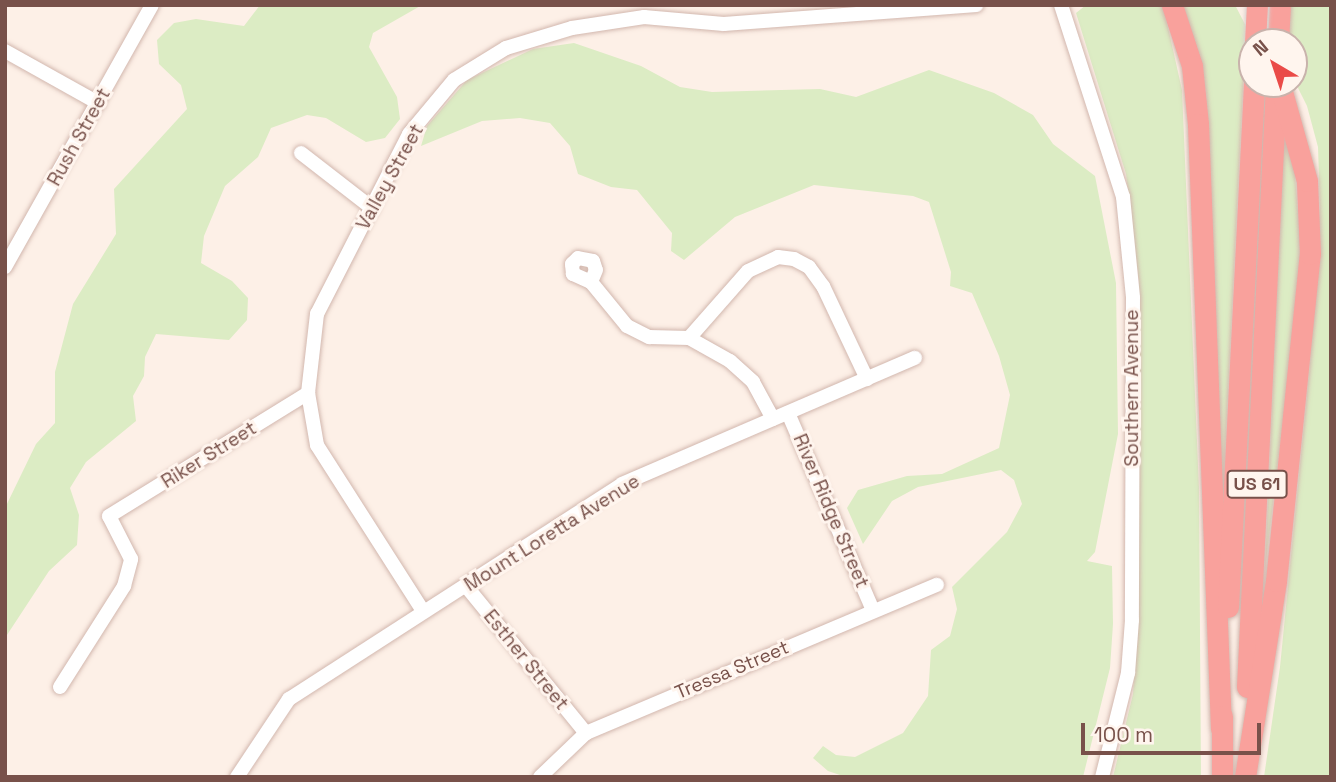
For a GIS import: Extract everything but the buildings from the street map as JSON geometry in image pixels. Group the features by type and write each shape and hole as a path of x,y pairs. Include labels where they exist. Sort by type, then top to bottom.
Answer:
{"highway":[{"path":"1245,5 1257,28"},
{"path":"1256,28 1257,5"},
{"path":"1279,28 1280,5"},
{"path":"1174,12 1192,66 1198,124 1222,729"},
{"name":"US 61","path":"1222,777 1222,729 1253,98"},
{"name":"US 61","path":"1245,777 1277,98"},
{"path":"1245,777 1276,581 1310,254 1307,181 1282,98"}],"street":[{"name":"Rush Street","path":"5,268 152,5"},
{"name":"Valley Street","path":"423,611 317,445 308,393 317,314 409,134 447,89 506,48 572,27 644,17 724,24 976,5"},
{"name":"Southern Avenue","path":"1061,5 1123,197 1133,298 1132,620 1128,673 1102,777"},
{"path":"5,51 99,103"},
{"path":"302,153 372,208"},
{"path":"591,282 626,326 649,337 689,338 748,271 778,257 794,259 808,267 823,286 867,379"},
{"name":"River Ridge Street","path":"689,338 743,372 773,419"},
{"name":"Mount Loretta Avenue","path":"237,777 289,699 622,484 915,358"},
{"name":"Riker Street","path":"60,687 124,586 131,559 109,516 308,393"},
{"name":"River Ridge Street","path":"788,412 873,610"},
{"name":"Tressa Street","path":"540,777 586,733 937,585"},
{"name":"Esther Street","path":"466,586 586,733"}],"green space":[{"path":"260,5 422,5 373,33 369,47 397,97 400,119 385,138 366,142 326,118 307,115 271,128 258,157 225,186 204,236 201,263 232,281 248,298 247,320 229,340 156,334 145,357 144,376 133,396 136,421 86,462 70,488 79,515 77,545 49,571 5,638 5,508 36,444 55,423 55,372 73,304 116,234 114,189 187,109 181,85 159,64 157,40 174,23 196,19 244,26"},
{"path":"1086,5 1163,5 1182,90 1199,488 1201,777 1113,777 1133,694 1139,591 1139,283 1126,174 1076,13"},
{"path":"1183,5 1235,5 1246,26 1238,28 1238,98 1242,98 1223,496 1206,91"},
{"path":"1288,5 1331,5 1331,777 1264,777 1280,667 1310,364 1320,208 1318,147 1303,98 1308,98 1308,28 1287,28"},
{"path":"574,43 641,66 680,87 712,92 820,89 856,97 929,70 994,93 1033,115 1053,144 1095,176 1116,283 1118,434 1095,552 1087,561 1112,566 1113,624 1110,668 1083,777 846,777 828,771 813,758 823,746 836,755 855,757 903,733 928,696 931,650 950,636 957,609 952,587 1007,532 1022,504 1014,480 1001,470 918,487 892,501 863,544 847,508 858,490 907,476 942,474 999,448 1010,395 999,356 972,293 950,286 951,272 929,202 913,196 814,185 735,217 684,260 671,251 672,233 637,190 611,187 578,174 570,146 550,123 520,118 482,121 421,146 427,126 467,80 533,49"},
{"path":"1284,124 1293,151 1302,263 1265,570"}]}
